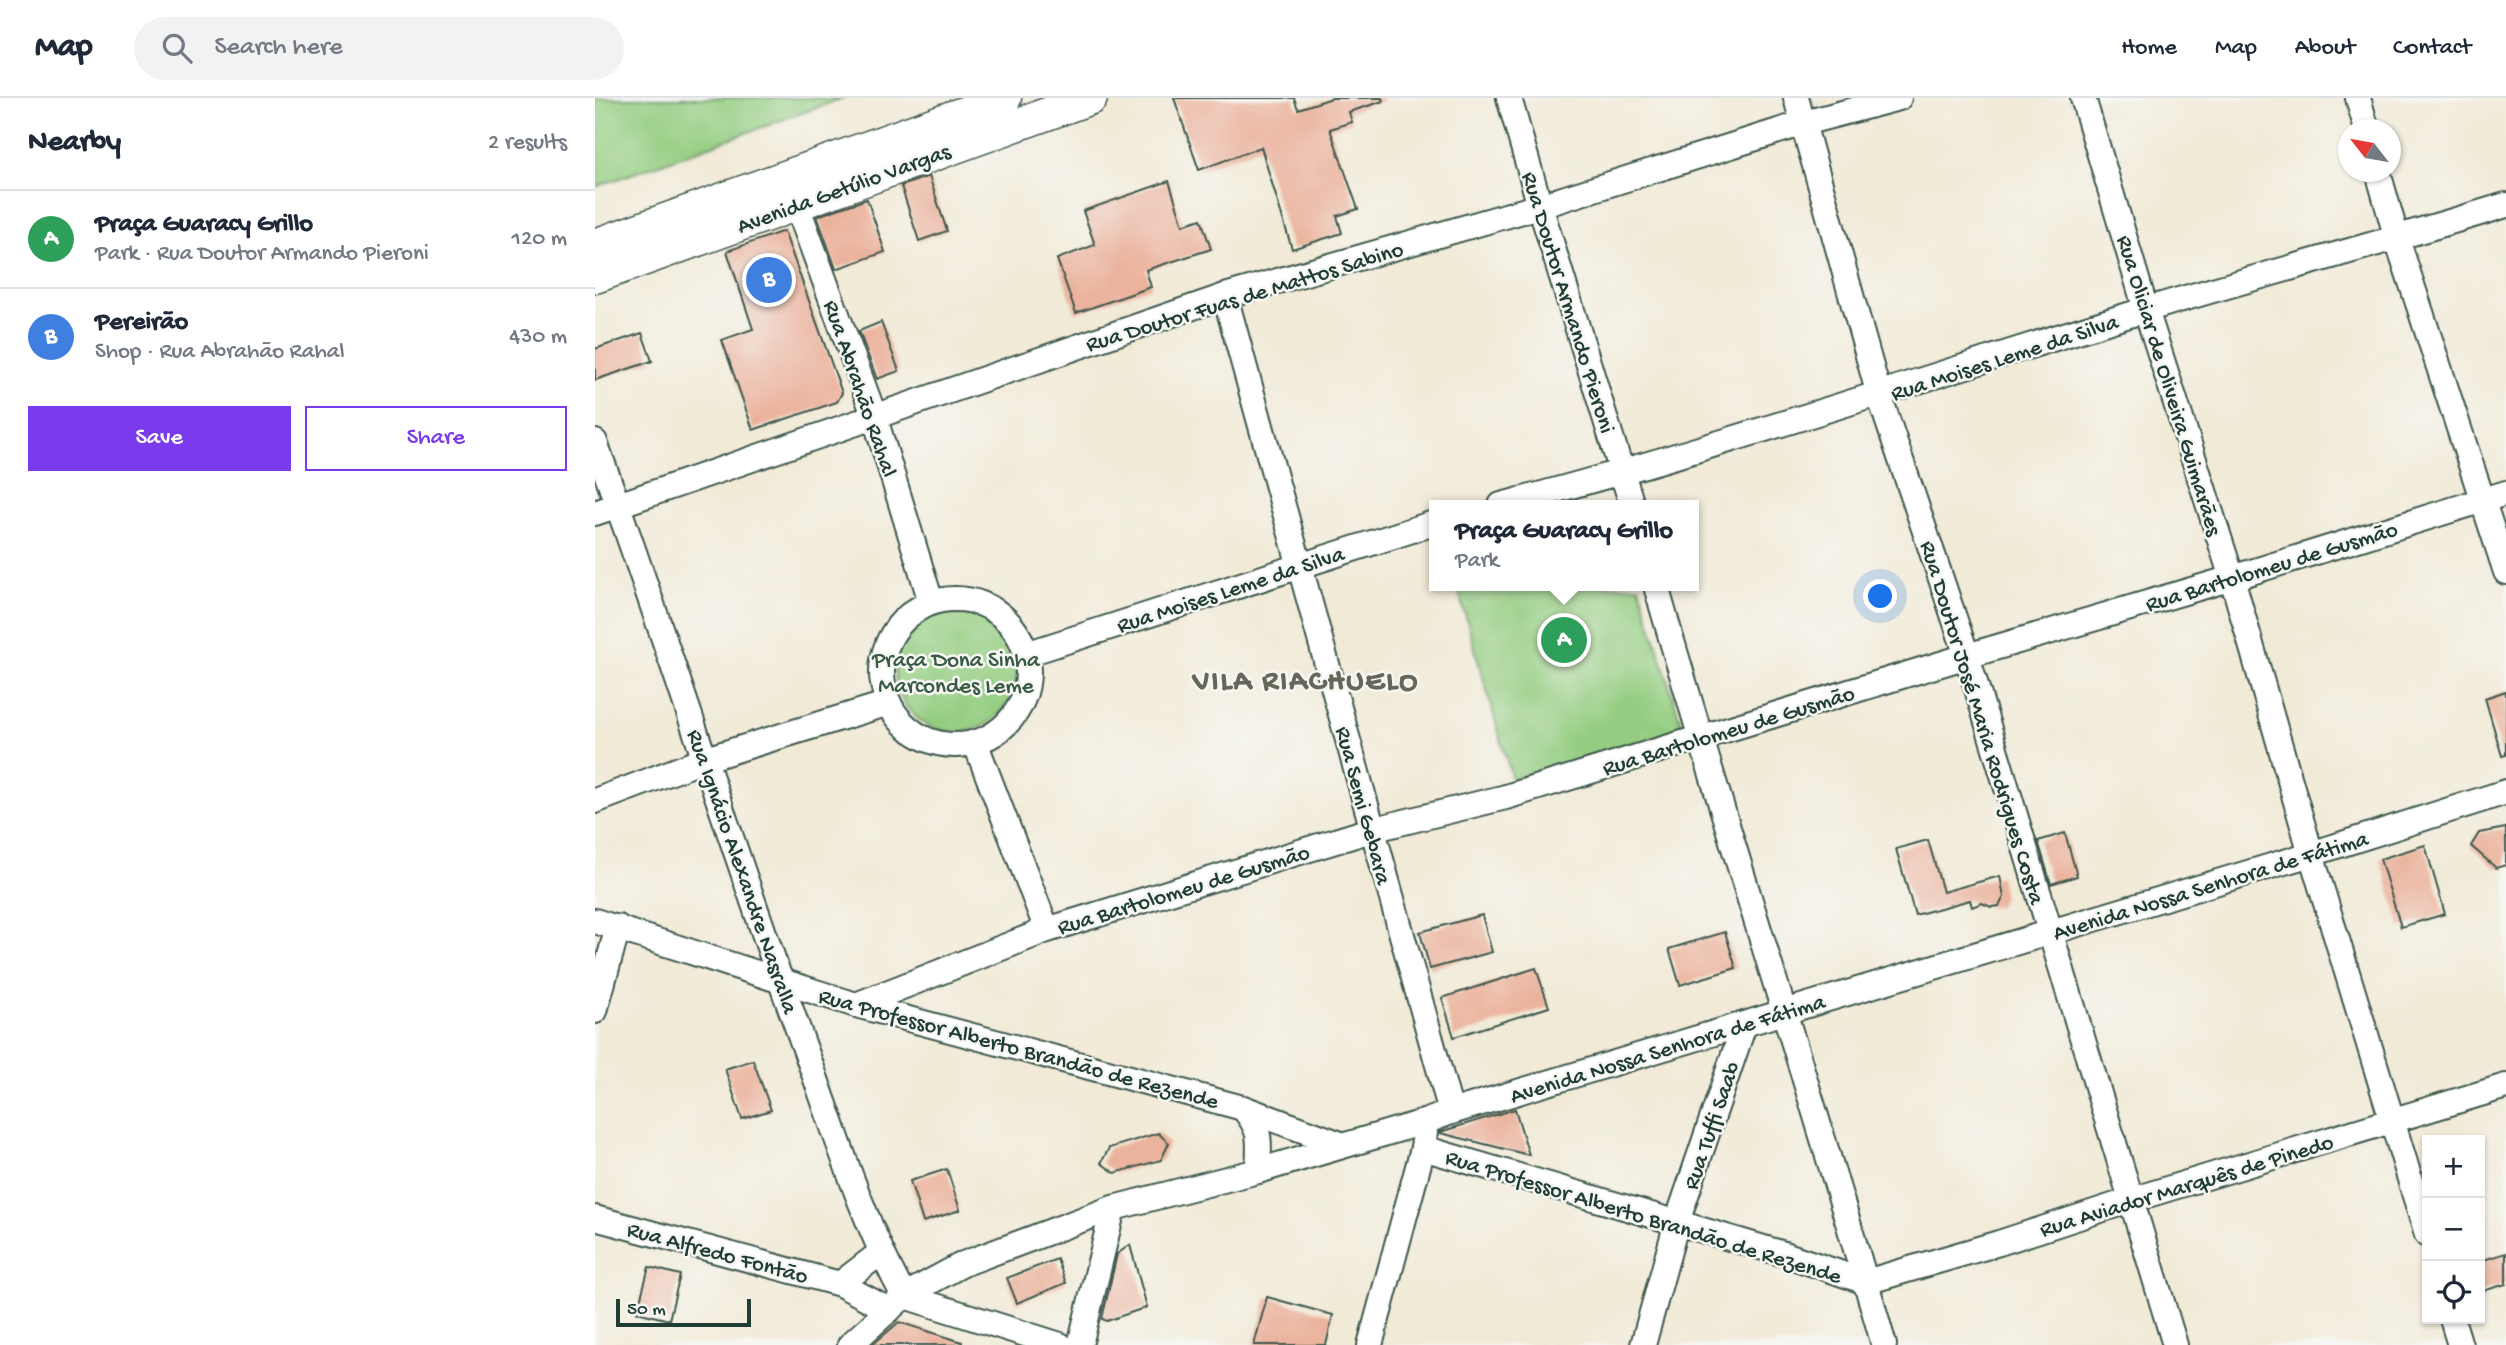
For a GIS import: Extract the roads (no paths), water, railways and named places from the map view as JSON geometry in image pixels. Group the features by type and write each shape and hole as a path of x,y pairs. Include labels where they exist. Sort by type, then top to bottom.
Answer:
{"main road":[{"name":"Avenida Getúlio Vargas","path":"595,277 1005,98"},
{"name":"Avenida Getúlio Vargas","path":"595,245 791,190 1091,98"}],"street":[{"name":"Rua Doutor Armando Pieroni","path":"1509,98 1631,500"},
{"name":"Rua Doutor José Maria Rodrigues Costa","path":"1796,98 1879,396 1967,656 2175,1345"},
{"name":"Rua Doutor Fuas de Mattos Sabino","path":"606,508 1225,296 1540,206 1804,123 1899,98"},
{"name":"Rua Oliciar de Oliveira Guimarães","path":"2083,98 2146,310 2232,578 2311,854 2422,1218"},
{"path":"2358,98 2364,119"},
{"path":"2381,182 2397,239 2495,496 2506,572"},
{"name":"Rua Abrahão Rahal","path":"791,190 874,415 931,602"},
{"name":"Rua Moises Leme da Silva","path":"1520,500 1623,473 1879,396 2146,310 2397,239 2506,205"},
{"name":"Rua Semi Gebara","path":"1225,296 1451,1111"},
{"name":"Rua Ignácio Alexandre Nasralla","path":"595,442 606,508 706,759 780,980 896,1303"},
{"name":"Rua Bartolomeu de Gusmão","path":"856,1005 1047,930 1371,830 1506,797 2495,496"},
{"name":"Rua Moises Leme da Silva","path":"1026,654 1429,525"},
{"path":"1657,591 1700,738 1786,1011 1884,1345"},
{"path":"961,598 990,607 1013,626 1026,654 1028,670 1022,701 1003,726 990,736 975,742 961,745 932,741 906,727 888,703 882,674 887,644 905,618 931,602 961,598"},
{"path":"595,801 706,759 888,703"},
{"path":"975,742 1047,930"},
{"name":"Avenida Nossa Senhora de Fátima","path":"850,1345 896,1303 963,1264 1113,1208 1258,1171 1427,1121 1451,1111 2311,854 2506,792"},
{"path":"595,1011 606,924"},
{"name":"Rua Professor Alberto Brandão de Rezende","path":"606,924 856,1005 1243,1108 1343,1145"},
{"name":"Rua Bartolomeu de Gusmão","path":"906,1018 908,1008 917,995 951,968"},
{"name":"Rua Tuffi Saab","path":"1643,1345 1677,1222 1744,1025"},
{"name":"Rua Aviador Marquês de Pinedo","path":"1866,1282 2506,1086"},
{"name":"Rua Professor Alberto Brandão de Rezende","path":"1243,1108 1256,1123 1259,1139 1258,1171"},
{"path":"1370,1345 1423,1148 1427,1121"},
{"name":"Rua Professor Alberto Brandão de Rezende","path":"1423,1148 1677,1222 1866,1282"},
{"path":"1080,1345 1113,1208"},
{"name":"Rua Alfredo Fontão","path":"595,1218 840,1284 896,1303 1060,1345"},
{"name":"Rua Alfredo Fontão","path":"840,1284 880,1253"},
{"path":"2454,1324 2460,1345"}],"place":[{"name":"Pereirão","path":"769,280"},
{"name":"Praça Guaracy Grillo","path":"1564,640"}],"district":[{"name":"VILA RIACHUELO","path":"1306,679"}],"park label":[{"name":"Praça Dona Sinha Marcondes Leme","path":"956,671"}]}
